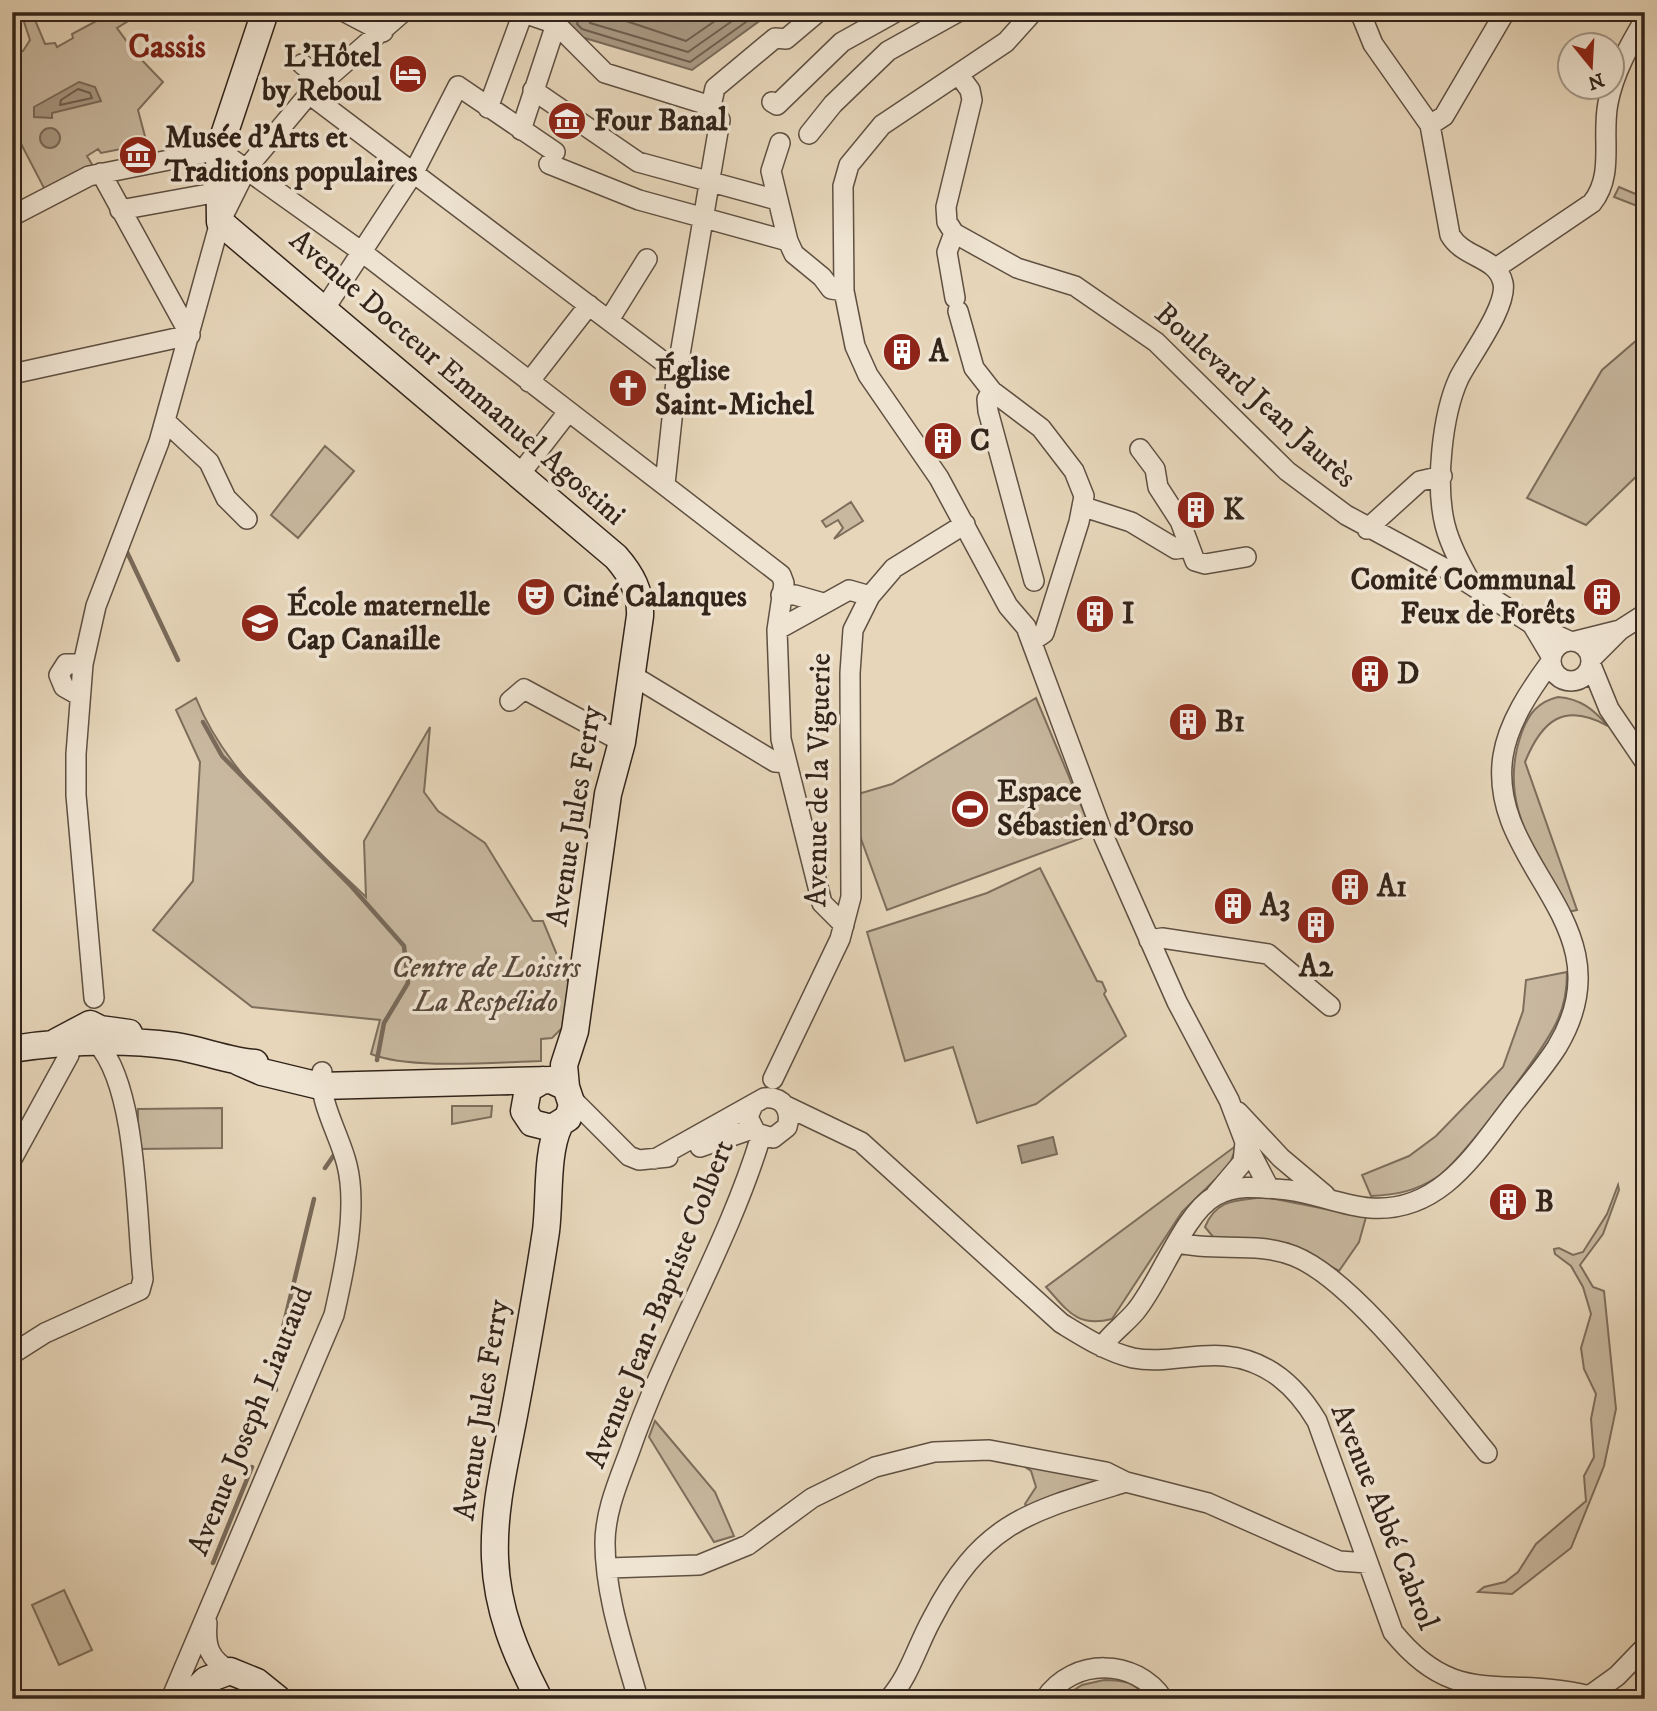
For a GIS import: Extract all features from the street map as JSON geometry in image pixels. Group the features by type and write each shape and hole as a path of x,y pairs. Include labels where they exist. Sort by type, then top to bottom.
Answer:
{"street":[{"path":"220,222 219,150 265,12"},
{"path":"345,12 383,32"},
{"path":"12,1159 80,1037 94,998 76,795 83,664 96,606 165,421 220,222 247,168 316,88 403,12"},
{"path":"711,106 715,88 775,38 786,39 818,12"},
{"path":"772,102 777,105 842,41 896,12"},
{"path":"809,134 833,104 888,51 957,12"},
{"path":"1033,12 1006,42 882,125 849,165 843,186 844,291 850,327 868,375 927,459 1008,606 1024,623 1104,837 1177,1002 1229,1100 1245,1142 1269,1188"},
{"path":"1360,12 1373,44 1430,125 1450,235 1461,250 1496,268 1503,284 1501,302 1459,379 1446,425 1442,476 1445,526 1473,587"},
{"path":"1430,125 1444,116 1505,12"},
{"path":"488,108 522,13 556,24 605,73 711,106 720,120 677,372 665,484"},
{"path":"1496,268 1592,203 1602,189 1606,172 1605,126 1613,82 1645,19"},
{"path":"521,130 556,24"},
{"path":"302,64 316,88 414,172 677,372"},
{"path":"959,75 970,90 972,107 946,207 947,222 954,233 947,252 956,305 974,368 992,391 1041,428 1059,449 1081,484 1084,507 1044,633 1032,641"},
{"path":"325,308 414,172 458,86 521,130 552,158 639,200 788,241"},
{"path":"533,90 638,162 777,200"},
{"path":"780,143 771,172 788,241 794,254 822,277 831,289 844,291"},
{"path":"12,216 81,179 219,150 362,252 781,575 777,630 781,740 822,903 845,925"},
{"path":"101,173 190,335"},
{"path":"120,210 219,192"},
{"name":"Avenue Docteur Emmanuel Agostini","path":"220,222 325,308 616,557 632,579 639,595"},
{"name":"Boulevard Jean Jaurès","path":"954,233 1017,268 1055,277 1075,286 1156,342 1287,471 1346,515 1367,529 1448,570 1516,611 1532,624"},
{"path":"609,320 647,259"},
{"path":"529,382 589,304"},
{"path":"12,374 190,335"},
{"path":"992,391 987,399 988,411 1034,581"},
{"path":"520,474 568,412"},
{"path":"165,421 209,462 226,498 247,519"},
{"path":"1140,449 1155,469 1158,487 1180,521 1189,547 1200,564 1246,556"},
{"path":"1367,529 1420,481 1442,476"},
{"path":"1084,507 1131,522 1176,549 1189,547"},
{"name":"Avenue de la Viguerie","path":"655,1159 755,1103 773,1079 795,1035 845,925 851,897 853,630 870,596 894,568 965,524"},
{"path":"782,589 823,603"},
{"path":"777,630 849,590 870,596"},
{"name":"Avenue Jules Ferry","path":"539,1699 515,1653 506,1628 497,1579 495,1540 500,1482 545,1233 563,1070 575,1031 608,794 622,742 640,615 639,595"},
{"path":"1525,701 1584,676 1591,662 1620,630 1645,614"},
{"path":"1532,624 1586,648 1609,709 1645,762"},
{"path":"1532,624 1555,675 1570,681 1609,709"},
{"path":"1216,1195 1232,1189 1269,1188 1330,1198 1368,1208 1391,1207 1416,1201 1443,1188 1461,1172 1556,1048 1577,1003 1578,959 1567,926 1517,833 1505,800 1503,756 1509,733 1556,647 1620,630"},
{"path":"631,678 640,680 775,762 787,763"},
{"path":"510,701 524,689 622,742"},
{"path":"1149,940 1162,938 1268,954 1330,1006"},
{"path":"12,1354 45,1334 140,1290 143,1279 130,1141 120,1093 104,1052 80,1037"},
{"path":"12,1049 80,1037 163,1040 239,1062 262,1072 321,1079 486,1082 561,1103"},
{"name":"Avenue Joseph Liautaud","path":"171,1699 334,1315 345,1268 349,1214 348,1168 321,1079"},
{"path":"773,1079 789,1116 784,1132"},
{"path":"486,1082 511,1089 523,1104 532,1123 548,1129 561,1103"},
{"path":"523,1104 528,1089 561,1103 603,1131 629,1156 639,1160 681,1155 727,1136 757,1133 773,1138 784,1132 829,1125"},
{"path":"757,1133 748,1117 755,1103 771,1097 784,1104"},
{"path":"1229,1100 1300,1175 1330,1198"},
{"name":"Avenue Abbé Cabrol","path":"784,1104 861,1142 1061,1323 1102,1347 1153,1360 1224,1356 1252,1362 1281,1376 1303,1397 1317,1421 1393,1632 1412,1662 1433,1678 1457,1689 1490,1696 1556,1690 1588,1697"},
{"name":"Avenue Jean-Baptiste Colbert","path":"638,1699 614,1611 605,1542 611,1503 645,1407 753,1164 757,1133"},
{"path":"727,1136 743,1146 753,1164"},
{"path":"1265,1141 1271,1157 1269,1188"},
{"path":"1102,1347 1135,1312 1196,1213 1216,1195 1243,1162 1245,1142"},
{"path":"1178,1243 1251,1247 1294,1256 1339,1283 1419,1370 1487,1453"},
{"path":"1122,1354 1135,1312"},
{"path":"609,1569 699,1565 748,1545 812,1498 842,1480 875,1467 934,1452 989,1450 1106,1472 1126,1482 1208,1503 1339,1561 1368,1563"},
{"path":"889,1699 903,1683 951,1583 985,1543 1011,1523 1069,1499 1126,1482"},
{"name":"Avenue Joseph Liautaud","path":"208,1615 205,1643 215,1660 230,1671"},
{"path":"1588,1697 1617,1676 1645,1647"},
{"path":"1045,1699 1052,1688 1072,1675 1094,1668 1118,1667 1140,1675 1155,1686 1163,1699"},
{"path":"187,1699 206,1680 230,1671 257,1682 278,1699"},
{"path":"1513,1694 1533,1699"}],"green space":[{"path":"113,12 143,12 117,28 136,54 163,82 138,110 147,144 101,153 98,149 87,156 93,166 45,190 16,134 12,136 12,55 23,51 30,40 23,19 33,15 45,44 55,43 57,47 73,38 72,34"},
{"path":"1619,187 1645,198 1645,209 1614,197"},
{"path":"1645,333 1645,468 1586,525 1527,498 1602,370"},
{"path":"325,446 354,471 298,538 271,515"},
{"path":"851,502 863,521 834,539 843,528 838,520 826,527 822,521"},
{"path":"1558,697 1586,706 1608,726 1579,716 1556,719 1539,735 1525,762 1577,910 1568,912 1523,825 1514,781 1515,758 1528,719 1540,705"},
{"name":"Centre de Loisirs La Respélido","path":"196,698 227,755 248,781 366,897 364,841 430,727 424,792 438,811 485,843 533,921 543,921 569,984 563,1027 552,1038 541,1039 541,1061 431,1064 388,1059 371,1054 380,1020 252,1007 153,930 193,881 200,762 176,710"},
{"name":"Espace Sébastien d'Orso","path":"1036,698 1093,834 887,910 856,825 858,794 892,784"},
{"path":"1040,868 1097,981 1102,982 1106,991 1104,994 1126,1036 1036,1104 977,1123 953,1047 905,1061 867,932 987,893"},
{"path":"1567,972 1562,1008 1538,1054 1465,1149 1449,1167 1421,1186 1397,1193 1371,1196 1362,1175 1409,1156 1436,1136 1503,1067 1523,1011 1526,980"},
{"path":"452,1106 492,1106 491,1117 452,1124"},
{"path":"222,1108 222,1148 138,1149 138,1109"},
{"path":"1237,1145 1229,1166 1182,1212 1112,1319 1082,1319 1067,1310 1046,1287"},
{"path":"1618,1185 1619,1190 1603,1234 1580,1265 1593,1287 1604,1291 1616,1409 1604,1466 1571,1548 1512,1594 1478,1592 1484,1587 1505,1582 1518,1572 1536,1544 1586,1501 1584,1476 1594,1457 1591,1419 1596,1394 1584,1369 1581,1348 1591,1314 1583,1287 1571,1266 1555,1254 1554,1249 1559,1248 1573,1255 1583,1252 1607,1214"},
{"path":"1265,1197 1366,1217 1359,1242 1339,1271 1288,1243 1214,1238 1205,1227 1222,1206"},
{"path":"655,1421 715,1492 734,1536 714,1542 649,1437"},
{"path":"1016,1461 1101,1476 1103,1483 1061,1492 1027,1507 1025,1504 1036,1487 1031,1471"},
{"path":"64,1590 92,1650 59,1665 32,1605"},
{"path":"1104,1680 1129,1683 1148,1699 1060,1699 1082,1685"}],"water":[{"path":"574,12 772,12 692,70 578,36 567,27"},
{"path":"79,82 95,87 101,101 52,113 52,118 34,117 34,107"},
{"path":"50,128 57,131 60,138 57,145 50,148 43,145 40,138 43,131"},
{"path":"1053,1137 1057,1154 1022,1163 1018,1146"}],"waterway":[{"path":"126,550 178,660"},
{"path":"203,722 222,756 351,886 404,946 408,983 384,1023 377,1060"},
{"path":"325,1168 336,1152"},
{"path":"273,1369 314,1199"},
{"path":"275,1383 276,1390"},
{"path":"213,1563 252,1467"}],"place":[{"name":"L'Hôtel by Reboul","path":"408,74"},
{"name":"Four Banal","path":"567,121"},
{"name":"Musée d'Arts et Traditions populaires","path":"138,155"},
{"name":"A","path":"902,352"},
{"name":"Église Saint-Michel","path":"628,388"},
{"name":"C","path":"943,441"},
{"name":"K","path":"1196,510"},
{"name":"Ciné Calanques","path":"536,597"},
{"name":"Comité Communal Feux de Forêts","path":"1602,597"},
{"name":"I","path":"1095,614"},
{"name":"École maternelle Cap Canaille","path":"260,623"},
{"name":"D","path":"1370,674"},
{"name":"B1","path":"1188,722"},
{"name":"Espace Sébastien d'Orso","path":"970,809"},
{"name":"A1","path":"1350,887"},
{"name":"A3","path":"1233,906"},
{"name":"A2","path":"1316,925"},
{"name":"B","path":"1508,1202"}],"district":[{"name":"Cassis","path":"167,47"}]}
